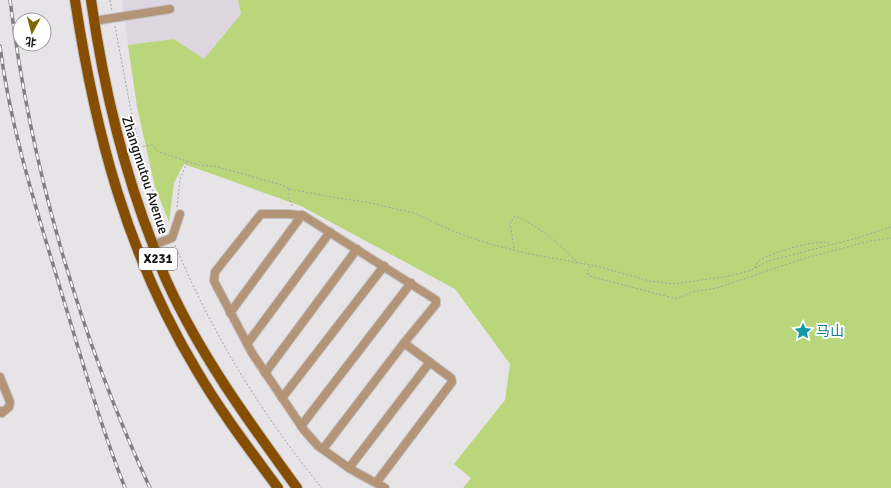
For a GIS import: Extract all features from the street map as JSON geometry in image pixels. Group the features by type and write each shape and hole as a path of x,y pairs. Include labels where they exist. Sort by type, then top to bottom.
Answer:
{"main road":[{"name":"X231","path":"75,0 97,124 110,172 137,249 176,335 196,370 217,404 278,488"},
{"name":"Zhangmutou Avenue","path":"91,0 113,120 126,167 167,283 203,351 253,428 297,488"}],"lane":[{"path":"94,21 170,9"},
{"path":"153,245 172,238 179,210"},
{"path":"323,449 437,301 330,232 292,210 265,213 258,216 215,272 214,281 247,344 310,438 323,449 349,468 385,488"},
{"path":"230,313 302,216"},
{"path":"247,344 330,232"},
{"path":"265,373 357,249"},
{"path":"282,398 384,266"},
{"path":"301,426 411,283"},
{"path":"376,483 452,382 451,378 404,343"},
{"path":"349,468 430,362"},
{"path":"0,377 10,402 9,407 2,413 0,411"}],"path":[{"path":"110,0 139,147 151,190 210,321 238,369 279,433 322,488"},
{"path":"139,147 152,145 160,152 200,165 214,166 282,185 289,189 366,202 414,213 468,238 530,254 590,265 650,281 674,284 708,281 754,268 769,261 850,240 891,227"},
{"path":"179,210 180,180 188,161"},
{"path":"289,189 288,195 292,210"},
{"path":"513,249 510,222 515,216 533,223 553,238 579,263"},
{"path":"590,265 587,272 589,276 677,299 692,292 717,288 802,259 891,238"},
{"path":"849,247 850,240"},
{"path":"754,268 759,261 788,249 824,241 831,245"}],"shaded area":[{"path":"122,0 238,0 241,14 204,59 174,39 128,45"}],"green space":[{"path":"238,0 891,0 891,488 463,488 471,478 454,464 505,400 510,364 455,289 301,206 184,164 174,183 169,222 155,187 137,107 128,45 174,39 204,59 241,14"}],"railway":[{"path":"10,0 19,63 31,126 61,250 101,371 124,430 150,488"},
{"path":"0,46 11,111 27,175 93,395 125,488"}],"place":[{"name":"马山","path":"803,331"}]}
